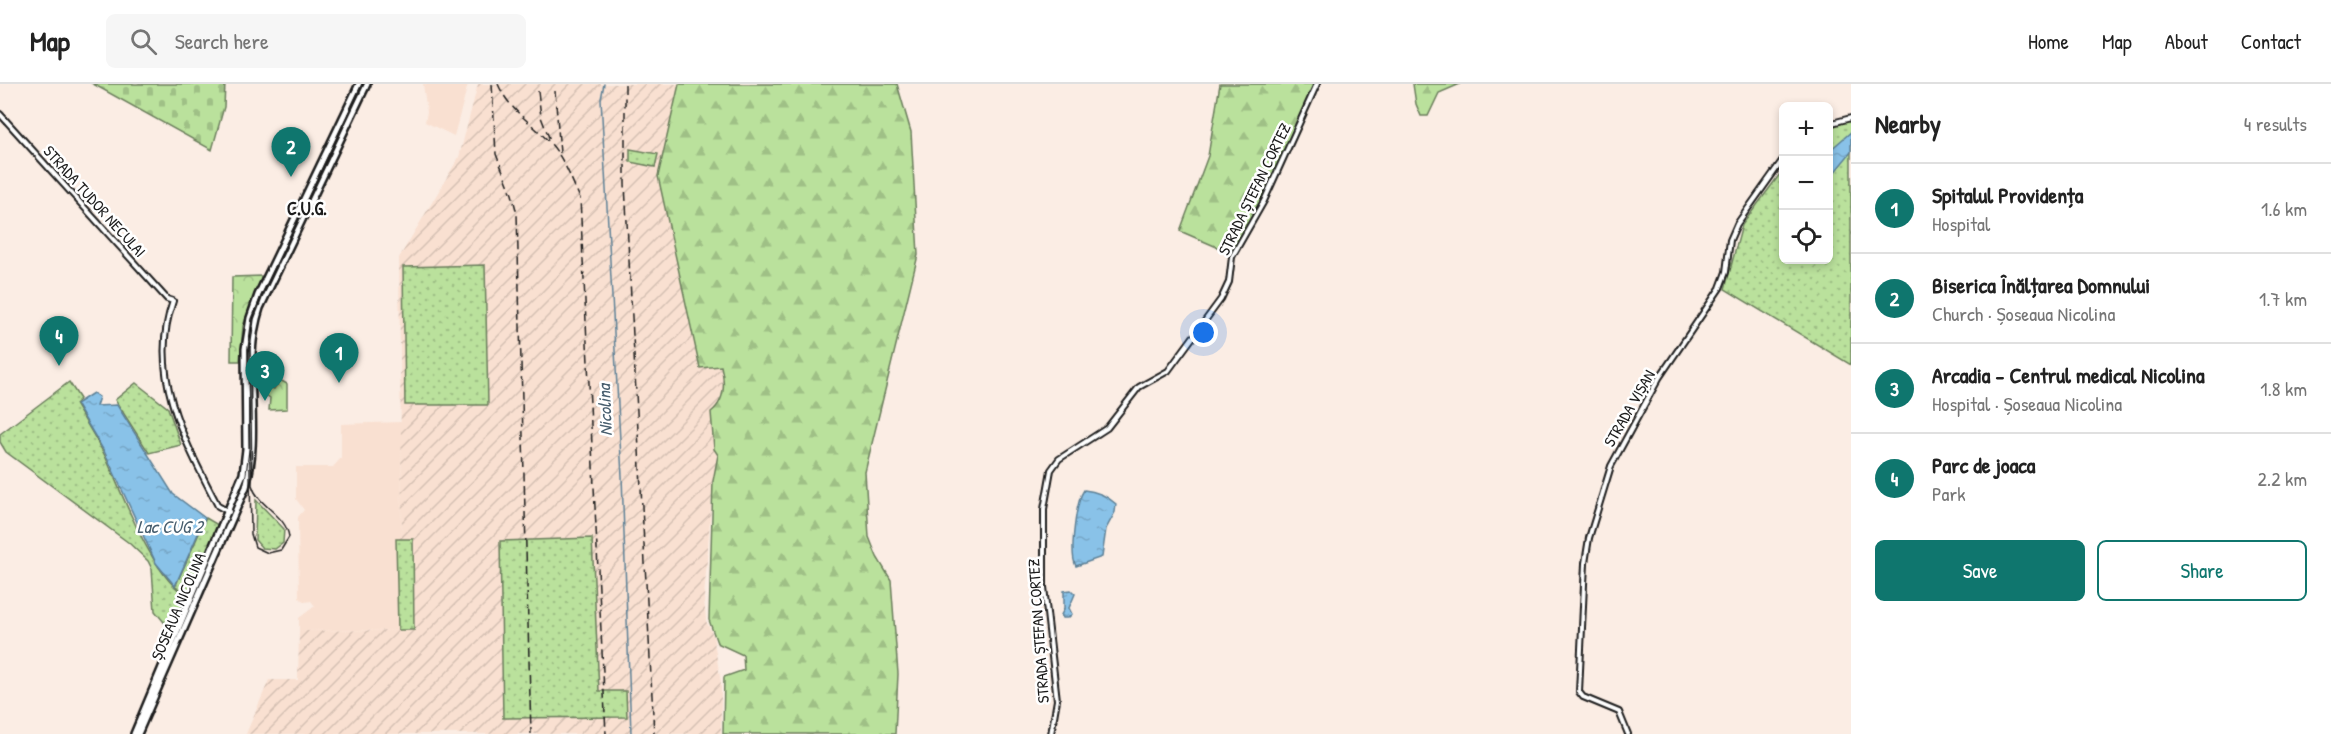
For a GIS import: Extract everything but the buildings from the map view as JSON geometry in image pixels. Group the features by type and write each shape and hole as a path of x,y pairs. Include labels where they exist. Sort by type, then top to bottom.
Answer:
{"main road":[{"name":"ȘOSEAUA NICOLINA","path":"136,734 231,513 240,484 246,457 245,349 250,318 258,296 359,84"},
{"name":"ȘOSEAUA NICOLINA","path":"231,513 246,487 252,461 252,348 258,314 367,84"}],"street":[{"name":"STRADA ȘTEFAN CORTEZ","path":"1051,734 1057,700 1044,587 1044,509 1051,470 1059,459 1107,428 1138,387 1168,371 1221,299 1229,282 1232,256 1264,201 1317,84"},
{"name":"STRADA TUDOR NECULAI","path":"0,114 103,230 167,299 173,301 164,341 171,403 180,431 218,506 231,513"},
{"path":"1833,123 1851,118"},
{"name":"STRADA VIȘAN","path":"1628,734 1618,712 1583,698 1579,692 1585,563 1589,538 1611,466 1659,378 1720,288 1730,240 1737,224 1779,165"}],"shaded area":[{"path":"423,84 468,84 454,136 425,122 427,112"},
{"path":"478,84 679,84 658,176 700,368 721,366 725,383 718,407 711,412 714,449 718,455 716,476 713,481 704,598 706,621 713,635 721,683 721,734 246,734 269,680 298,680 299,631 398,630 396,537 402,537 399,258 459,157"},
{"path":"401,422 402,537 396,538 398,630 299,631 299,618 315,606 311,601 305,602 299,598 298,517 304,510 296,499 296,467 333,467 341,458 341,424"}],"green space":[{"path":"93,84 225,84 224,107 212,150"},
{"path":"679,84 897,84 911,132 918,255 865,472 869,537 877,557 891,580 898,674 895,734 723,734 724,677 744,670 743,655 717,643 709,620 713,481 718,455 714,449 711,412 716,408 721,397 723,378 721,366 700,368 658,176"},
{"path":"1220,84 1317,84 1233,254 1180,231 1208,156"},
{"path":"1413,84 1460,84 1439,93 1428,116 1421,116 1416,104"},
{"path":"1851,120 1851,365 1725,289 1742,225 1779,175 1779,264 1833,264 1833,127"},
{"path":"630,149 658,154 655,167 630,162"},
{"path":"485,265 488,405 405,405 403,267"},
{"path":"262,276 243,326 240,361 231,361 232,277"},
{"path":"258,380 274,389 280,380 287,384 287,409 269,410 270,398 258,389"},
{"path":"69,382 80,399 75,404 105,456 151,554 175,587 187,595 172,632 155,611 152,569 148,561 129,543 6,452 0,442 0,434"},
{"path":"136,383 168,408 181,445 149,453 115,400"},
{"path":"256,500 284,529 283,543 275,549 262,548 255,540"},
{"path":"206,518 218,525 189,594 175,587"},
{"path":"592,538 599,691 626,691 627,717 503,718 500,541"},
{"path":"396,539 413,539 414,630 398,630"}],"water":[{"path":"1851,132 1851,152 1833,174 1833,156 1833,148"},
{"name":"Lac CUG 2","path":"93,393 99,397 96,406 117,405 173,494 205,518 175,586 156,563 104,451 76,404"},
{"path":"1084,490 1101,494 1116,504 1115,512 1106,529 1102,557 1076,566 1073,551 1074,528 1078,505"},
{"path":"1071,590 1075,594 1069,608 1072,614 1068,618 1063,618 1061,615 1064,609 1064,591"}],"waterway":[{"name":"Nicolina","path":"604,84 601,99 622,476 631,734"}],"tram line":[{"path":"362,84 252,319 248,349 251,534 255,547 268,553 281,550 289,537 283,522 260,499 252,485 250,348 254,319 364,84"}],"railway":[{"path":"492,84 496,154 512,194 517,214 531,734"},
{"path":"498,84 515,109 556,150 580,198 606,734"},
{"path":"625,84 625,184 654,734"},
{"path":"538,91 541,117 550,140"},
{"path":"555,91 560,153"}],"place":[{"name":"Biserica Înălțarea Domnului","path":"291,177"},
{"name":"Parc de joaca","path":"59,366"},
{"name":"Spitalul Providența","path":"339,383"},
{"name":"Arcadia - Centrul medical Nicolina","path":"265,401"}],"district":[{"name":"C.U.G.","path":"307,209"}]}
